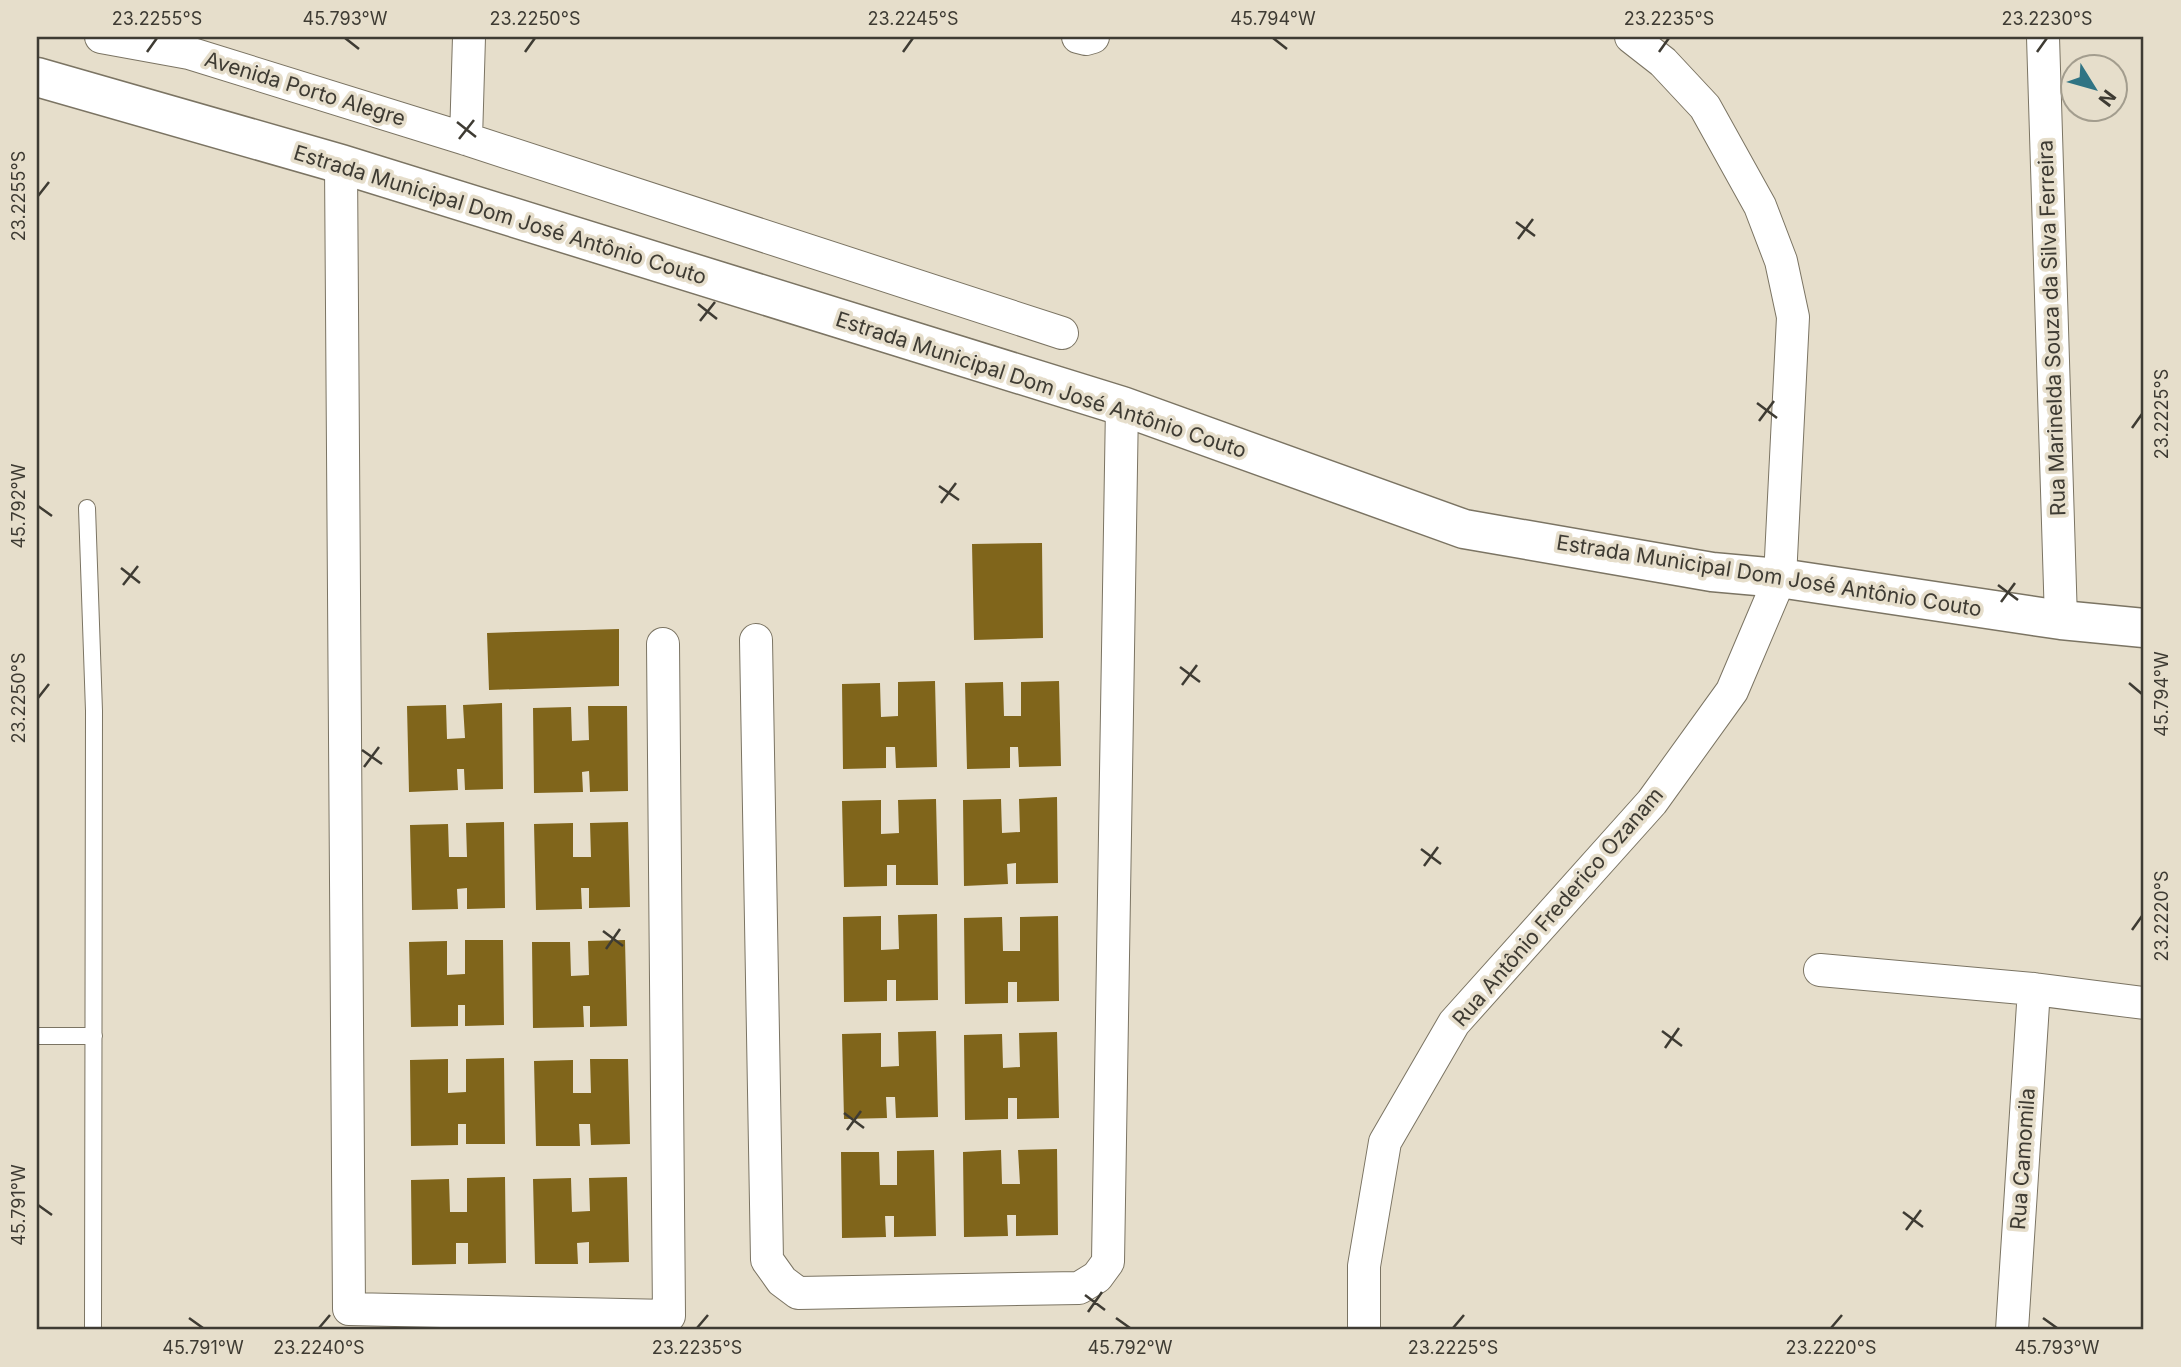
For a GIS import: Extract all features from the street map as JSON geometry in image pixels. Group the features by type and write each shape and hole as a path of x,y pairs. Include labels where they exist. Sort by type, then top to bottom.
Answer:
{"main road":[{"name":"Estrada Municipal Dom José Antônio Couto","path":"37,78 341,164 1122,406 1464,528 1712,572 1780,578 2061,620 2144,628"}],"street":[{"name":"Avenida Porto Alegre","path":"102,37 188,45 466,139 1062,333"},
{"path":"466,139 469,37"},
{"path":"1078,37 1093,37"},
{"path":"1631,37 1663,62 1705,107 1760,206 1781,261 1793,317 1780,578"},
{"name":"Rua Marinelda Souza da Silva Ferreira","path":"2043,37 2061,620"},
{"path":"341,164 349,1309 669,1316 663,644"},
{"path":"756,640 767,1260 782,1281 798,1293 1079,1288 1097,1277 1108,1262 1122,406"},
{"name":"Rua Antônio Frederico Ozanam","path":"1364,1330 1364,1266 1385,1142 1454,1023 1652,803 1732,691 1780,578"},
{"path":"1820,970 2034,989 2144,1003"},
{"name":"Rua Camomila","path":"2012,1330 2034,989"}],"lane":[{"path":"87,508 94,711 93,1328"},
{"path":"37,1036 94,1036"}],"building":[{"path":"1042,543 1043,638 974,640 972,544"},
{"path":"619,629 619,686 489,690 487,633"},
{"path":"935,681 937,767 896,768 895,747 886,747 886,768 843,769 842,684 880,683 881,717 898,716 898,682"},
{"path":"1059,681 1061,766 1019,767 1018,747 1010,747 1010,768 967,769 965,683 1003,682 1004,716 1021,716 1021,682"},
{"path":"502,703 503,789 465,790 464,769 457,769 458,790 409,792 407,706 446,705 447,739 465,738 463,705"},
{"path":"588,706 627,706 628,791 590,792 589,771 582,772 583,792 534,793 533,708 571,707 572,741 589,740"},
{"path":"1057,797 1058,883 1016,884 1016,863 1007,864 1008,884 964,886 963,800 1001,799 1002,833 1020,832 1019,799"},
{"path":"936,799 938,885 896,885 896,865 887,865 887,886 844,887 842,801 881,800 881,834 899,833 898,800"},
{"path":"504,822 505,908 467,909 467,888 457,889 458,909 412,910 410,825 448,824 449,857 467,857 466,823"},
{"path":"628,822 630,907 589,908 589,888 581,888 582,909 536,910 534,824 573,823 573,857 591,857 590,823"},
{"path":"937,914 938,1000 896,1001 896,980 887,980 887,1001 844,1002 843,917 881,916 881,950 899,949 898,915"},
{"path":"1058,916 1059,1001 1017,1002 1017,982 1008,982 1008,1003 965,1004 964,918 1002,917 1003,951 1020,951 1020,917"},
{"path":"465,940 503,940 504,1025 465,1026 465,1005 458,1005 458,1026 411,1027 409,942 447,941 447,975 465,974"},
{"path":"625,940 627,1026 590,1027 590,1006 583,1006 584,1027 533,1028 532,942 570,942 571,976 589,975 588,941"},
{"path":"936,1031 938,1117 896,1118 895,1097 886,1097 887,1118 844,1119 842,1034 881,1033 881,1067 899,1066 898,1032"},
{"path":"1057,1032 1059,1118 1017,1119 1017,1098 1008,1098 1008,1119 965,1120 964,1035 1002,1034 1003,1068 1020,1067 1019,1033"},
{"path":"504,1058 505,1144 466,1144 466,1124 458,1124 458,1145 411,1146 410,1060 448,1059 448,1093 466,1092 466,1059"},
{"path":"590,1059 628,1059 630,1144 591,1145 590,1124 579,1124 580,1146 536,1146 534,1061 573,1060 573,1093 591,1093"},
{"path":"1057,1149 1058,1235 1016,1236 1016,1215 1007,1215 1008,1236 964,1237 963,1152 1001,1150 1002,1184 1020,1184 1018,1150"},
{"path":"934,1150 936,1236 894,1237 894,1216 885,1216 886,1237 842,1238 841,1152 879,1152 880,1185 897,1185 897,1151"},
{"path":"505,1177 506,1263 468,1264 468,1243 456,1243 456,1264 412,1265 411,1180 449,1179 450,1212 467,1212 467,1178"},
{"path":"627,1177 629,1262 589,1263 589,1242 577,1243 578,1264 535,1264 533,1179 571,1178 572,1212 590,1211 589,1178"}]}
